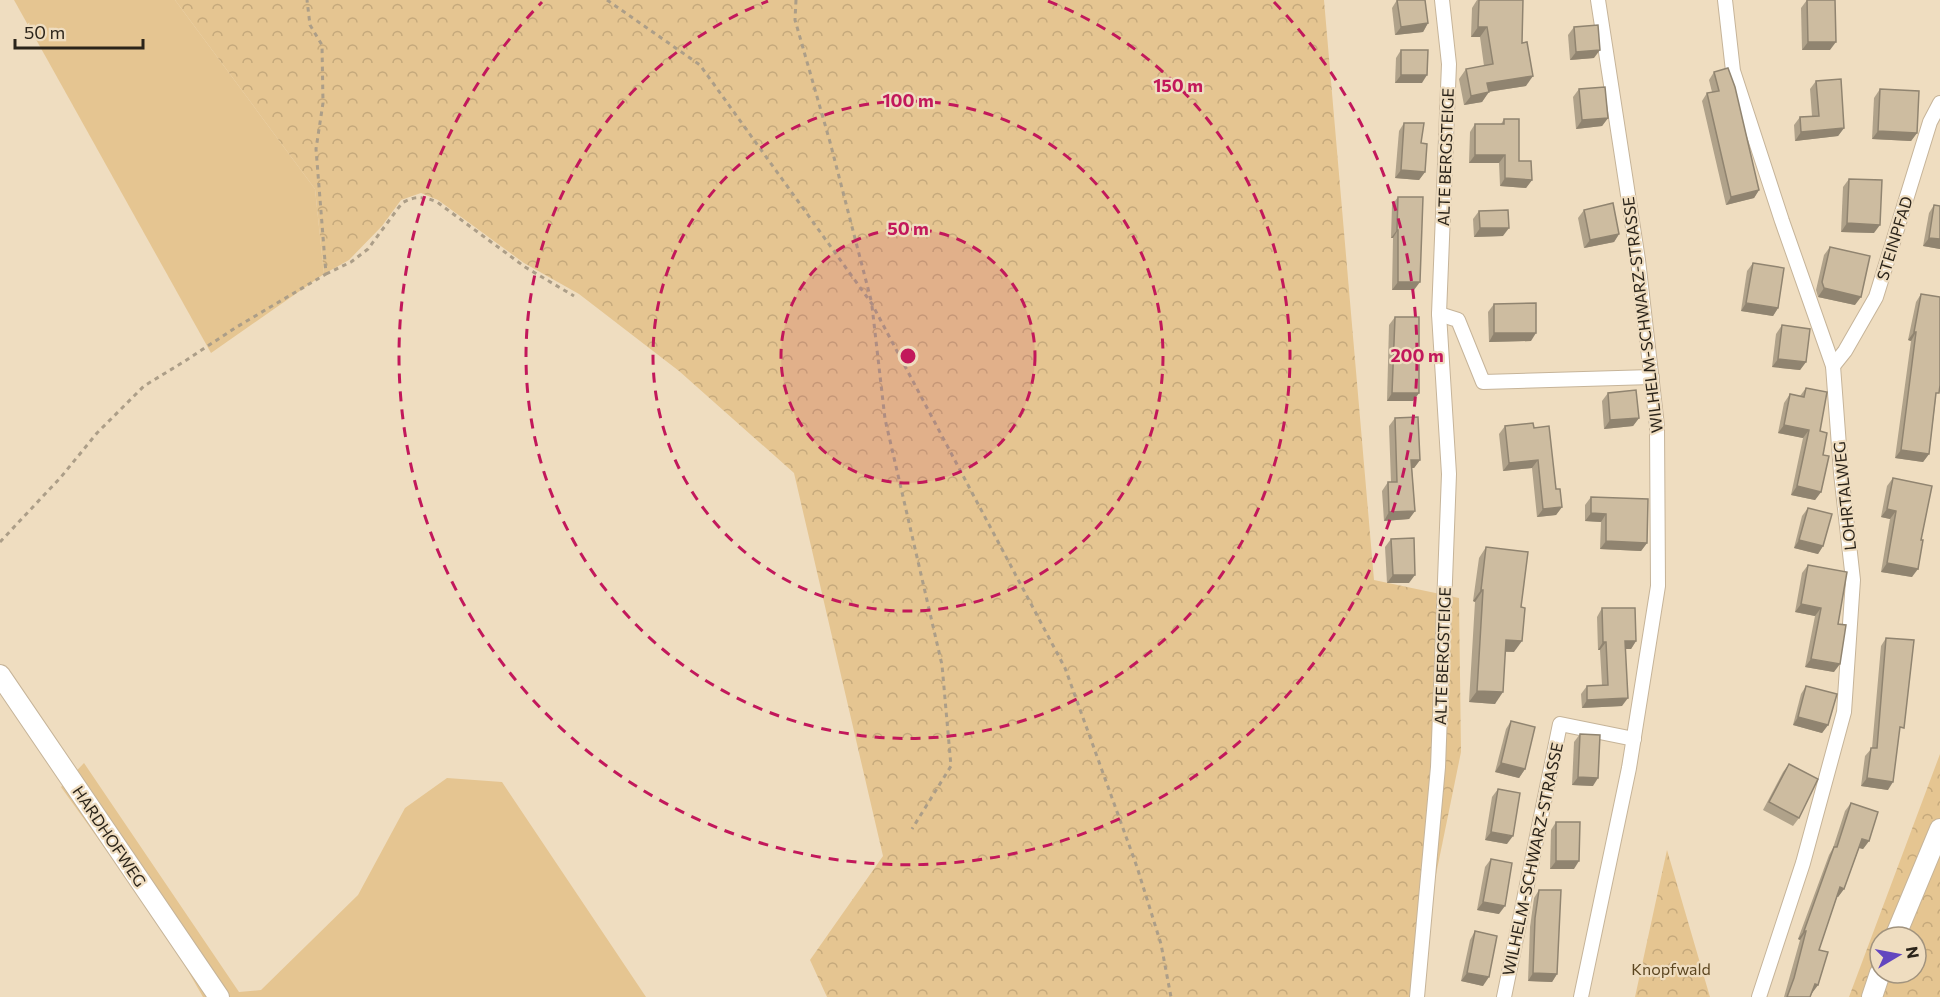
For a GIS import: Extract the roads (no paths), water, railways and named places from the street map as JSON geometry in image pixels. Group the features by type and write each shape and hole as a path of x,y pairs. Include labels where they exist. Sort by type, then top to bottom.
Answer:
{"street":[{"name":"ALTE BERGSTEIGE","path":"1417,997 1438,767 1449,486 1439,314 1449,64 1442,0"},
{"name":"WILHELM-SCHWARZ-STRASSE","path":"1581,997 1634,739 1658,586 1657,426 1652,377 1638,260 1598,0"},
{"name":"LOHRTALWEG","path":"1725,0 1733,71 1833,366 1841,473 1853,580 1844,712 1803,863 1759,997"},
{"name":"STEINPFAD","path":"1833,366 1845,351 1876,297 1930,122 1940,103"},
{"path":"1439,314 1458,320 1484,382 1652,377"},
{"name":"HARDHOFWEG","path":"0,675 219,997"},
{"name":"WILHELM-SCHWARZ-STRASSE","path":"1504,997 1560,724 1634,739"},
{"path":"1900,925 1940,829"}],"park label":[{"name":"Knopfwald","path":"1671,968"}]}
